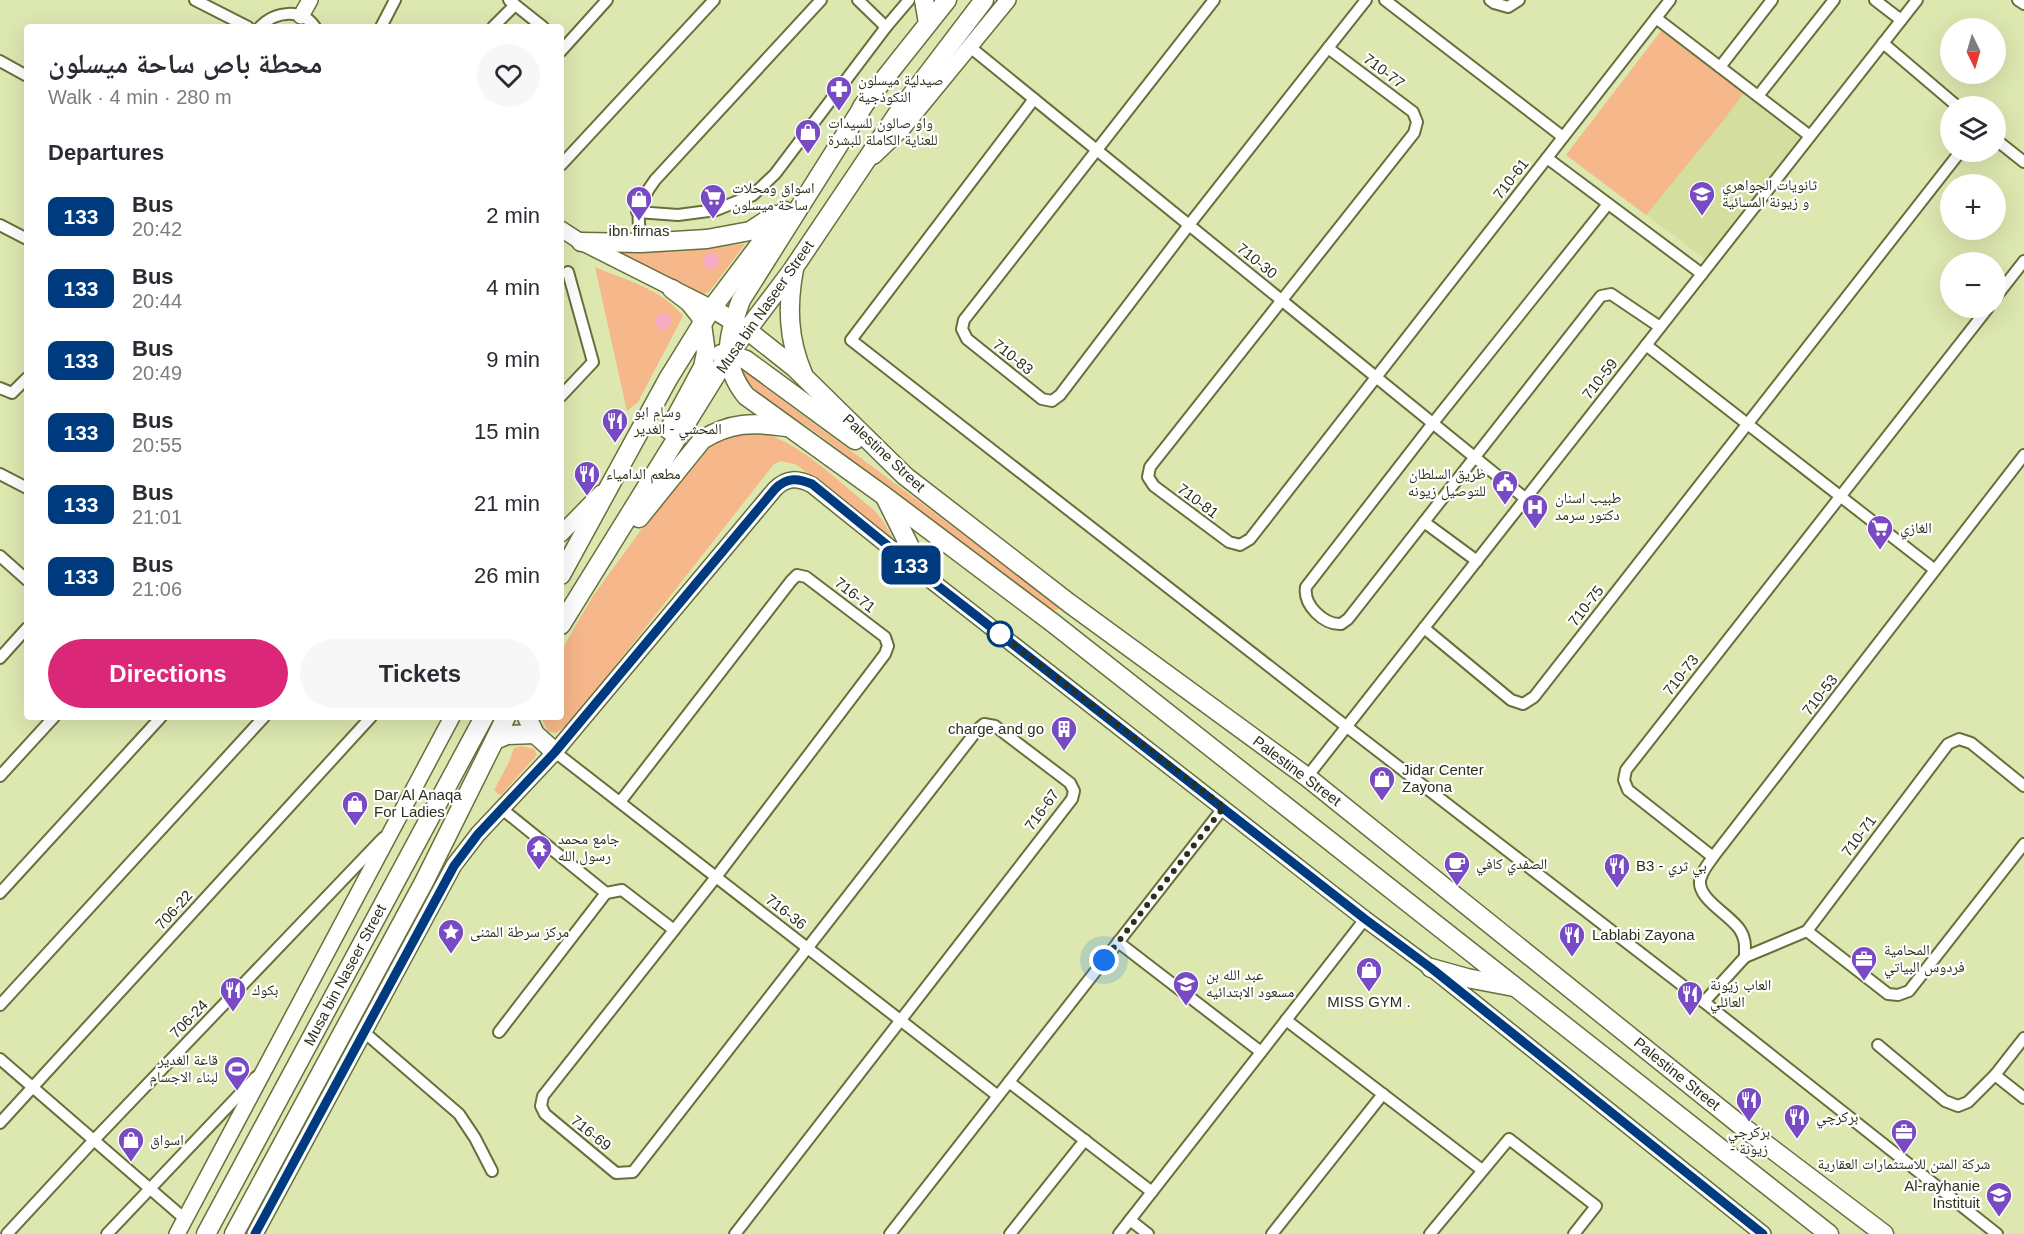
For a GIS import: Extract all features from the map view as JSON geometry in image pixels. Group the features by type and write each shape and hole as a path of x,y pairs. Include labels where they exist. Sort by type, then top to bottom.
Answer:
{"main road":[{"path":"924,0 928,23"},
{"path":"564,569 668,379 707,316 869,97 947,0"},
{"name":"Musa bin Naseer Street","path":"564,620 729,354 740,326 795,266 898,113 984,0"},
{"path":"740,326 741,300 869,97"},
{"path":"581,242 641,243 707,239 750,231 789,206"},
{"path":"795,266 789,323 794,352 805,378"},
{"path":"672,289 707,316"},
{"path":"589,580 703,367 706,353 707,316"},
{"name":"Palestine Street","path":"707,316 740,326 805,378 905,476 1069,603 1307,777 1739,1124 1884,1234"},
{"path":"668,379 686,364 706,353 729,354 746,360 905,476"},
{"name":"Palestine Street","path":"729,354 731,372 746,396 793,428 1053,623 1829,1234"},
{"path":"589,580 702,440 717,432 746,423 759,422 793,428"},
{"path":"883,495 924,575"},
{"path":"1053,623 1069,603"},
{"name":"Musa bin Naseer Street","path":"206,1234 482,720"},
{"name":"Musa bin Naseer Street","path":"234,1234 245,1225 424,882 505,720"},
{"path":"528,720 535,734 555,752"},
{"path":"495,740 507,735 535,734"},
{"path":"1431,968 1516,988"},
{"path":"1718,1147 1735,1138 1739,1124"},
{"path":"1746,1170 1746,1162 1750,1155 1766,1144"}],"street":[{"path":"195,0 242,24"},
{"path":"301,16 310,0"},
{"path":"383,24 395,0"},
{"path":"564,45 607,0"},
{"path":"564,162 714,0"},
{"path":"641,243 637,212 644,194 821,0"},
{"path":"858,0 886,27"},
{"path":"637,212 678,215 717,210 753,195 775,174 909,0"},
{"path":"863,165 887,146 903,128 1008,0"},
{"path":"1096,149 1214,0"},
{"path":"1189,225 1366,0"},
{"path":"1385,0 1563,137"},
{"path":"1490,0 1508,7 1519,0"},
{"name":"710-61","path":"1376,377 1670,0"},
{"path":"1720,67 1772,0"},
{"path":"1758,96 1834,0"},
{"path":"1875,0 1901,20"},
{"name":"710-59","path":"1307,777 1917,0"},
{"path":"2018,0 2024,4"},
{"path":"495,24 512,2 539,24"},
{"path":"264,24 282,14 301,16 311,24"},
{"path":"1656,18 1810,136"},
{"path":"1883,43 1945,96"},
{"name":"710-30","path":"970,47 1526,499"},
{"name":"710-77","path":"1282,301 1414,133 1417,122 1413,112 1328,48"},
{"path":"0,62 24,74"},
{"path":"1034,99 851,340 1704,1002 1996,1234"},
{"path":"2006,148 2024,162"},
{"name":"710-83","path":"1096,149 964,320 962,329 967,339 1042,399 1052,401 1060,395 1189,225"},
{"path":"1547,158 1702,274"},
{"name":"710-75","path":"1424,628 1511,700 1523,704 1534,698 1952,162"},
{"path":"1608,204 1433,423 1306,587 1305,595 1312,608 1331,623 1341,624 1348,619 1601,296 1611,294 1660,327"},
{"path":"0,225 24,237"},
{"path":"564,231 672,289"},
{"path":"2006,284 2024,261"},
{"path":"564,393 593,362 565,276"},
{"name":"710-81","path":"1282,301 1150,467 1148,477 1154,486 1229,542 1240,545 1250,539 1376,377"},
{"name":"710-73","path":"1713,857 1628,790 1624,780 1626,770 1980,318"},
{"path":"1646,345 1935,570"},
{"path":"0,388 12,393 24,381"},
{"name":"710-53","path":"1745,957 1745,940 1740,929 1702,893 1699,884 1701,876 1713,857 2023,458"},
{"path":"0,474 24,486"},
{"path":"255,1234 454,866 478,834 555,752 780,483 800,479 812,484 924,575 1431,968 1763,1234"},
{"path":"564,531 609,485"},
{"path":"1424,522 1477,561"},
{"path":"2,559 24,577"},
{"name":"716-71","path":"620,802 797,575 806,577 885,637 888,646 885,654 716,877"},
{"path":"0,658 24,631"},
{"path":"0,776 51,720"},
{"path":"0,893 158,720"},
{"path":"0,1005 261,720"},
{"name":"706-22","path":"0,1123 367,720"},
{"path":"177,1234 450,720"},
{"name":"716-67","path":"807,948 984,724 995,726 1070,783 1074,791 1072,799 900,1020"},
{"name":"710-71","path":"1807,931 1948,744 1959,739 1971,743 2024,786"},
{"name":"716-36","path":"555,752 998,1096"},
{"path":"894,1233 1224,807"},
{"path":"502,808 606,893"},
{"name":"706-24","path":"8,1234 94,1140 393,827"},
{"path":"1704,1002 1745,957 1807,931 1888,993 1898,995 1909,991 2024,844"},
{"name":"716-69","path":"716,877 543,1096 541,1106 544,1114 615,1173 633,1172 807,948"},
{"path":"499,1032 606,893 622,891 674,930"},
{"path":"1119,1234 1365,919"},
{"path":"1118,942 1261,1052"},
{"path":"735,1234 900,1020"},
{"path":"1286,1020 1482,1170"},
{"path":"364,1032 459,1114 475,1138 492,1171"},
{"path":"1878,1046 1945,1101 1958,1106 1968,1102 1995,1075 2024,1038"},
{"path":"0,1059 185,1219"},
{"path":"107,1234 263,1070"},
{"path":"1995,1075 2024,1098"},
{"path":"1009,1082 1152,1192"},
{"path":"1272,1234 1383,1094"},
{"path":"1430,1234 1509,1139 1596,1206 1575,1234"},
{"path":"1010,1234 1085,1140"},
{"path":"1130,1220 1148,1234"}],"shaded area":[{"path":"1661,31 1806,134 1712,264 1566,155"},
{"path":"1661,31 1745,91 1646,215 1566,155"},
{"path":"745,244 709,292 701,295 687,285 618,253"},
{"path":"708,253 714,253 719,261 717,267 708,269 703,264 703,258"},
{"path":"595,267 654,292 683,316 638,402 627,411"},
{"path":"660,313 666,313 671,321 669,327 660,329 655,324 655,318"},
{"path":"742,370 1061,605 1059,609 1049,612 818,434 766,399 749,383 741,372"},
{"path":"758,432 773,436 803,453 874,510 893,538 886,536 797,465 781,461 774,464 572,721 556,733 548,731 542,720 564,720 564,646 593,596 672,487 708,447 728,438"},
{"path":"522,746 534,749 537,755 499,795 494,790 514,748"}],"bus line":[{"name":"133","path":"255,1234 454,866 466,849 555,752 780,483 800,479 812,484 924,575 1431,968 1763,1234"}],"place":[{"name":"صيدلية ميسلون النكوذجية","path":"839,112"},
{"name":"واو صالون للسيدات للعناية الكاملة للبشرة","path":"808,155"},
{"name":"ثانويات الجواهري و زيونة المسائية","path":"1702,217"},
{"name":"اسواق ومحلات ساحة ميسلون","path":"713,220"},
{"name":"ibn firnas","path":"639,222"},
{"name":"وسام ابو المحشي - الغدير","path":"615,444"},
{"name":"مطعم الدامياء","path":"587,497"},
{"name":"طريق السلطان للتوصيل زيونه","path":"1505,506"},
{"name":"طبيب اسنان دكتور سرمد","path":"1535,530"},
{"name":"الغازي","path":"1880,551"},
{"name":"charge and go","path":"1064,752"},
{"name":"Jidar Center Zayona","path":"1382,802"},
{"name":"Dar Al Anaqa For Ladies","path":"355,827"},
{"name":"جامع محمد رسول الله","path":"539,871"},
{"name":"الصفدي كافي","path":"1457,887"},
{"name":"B3 - بي ثري","path":"1617,889"},
{"name":"مركز سرطة المثنى","path":"451,955"},
{"name":"Lablabi Zayona","path":"1572,958"},
{"name":"المحامية فردوس البياتي","path":"1864,982"},
{"name":"MISS GYM .","path":"1369,993"},
{"name":"عبد الله بن مسعود الابتدائيه","path":"1186,1007"},
{"name":"بكوك","path":"233,1013"},
{"name":"العاب زيونة العائلي","path":"1690,1017"},
{"name":"قاعة الغدير لبناء الاجسام","path":"237,1092"},
{"name":"بركرجي - زيونة","path":"1749,1123"},
{"name":"بركرچي","path":"1797,1140"},
{"name":"شركة المتن للاستثمارات العقارية","path":"1904,1155"},
{"name":"اسواق","path":"131,1163"},
{"name":"Al-rayhanie Instituit","path":"1999,1218"}],"route":[{"path":"1000,634 1224,807 1104,960"}]}
